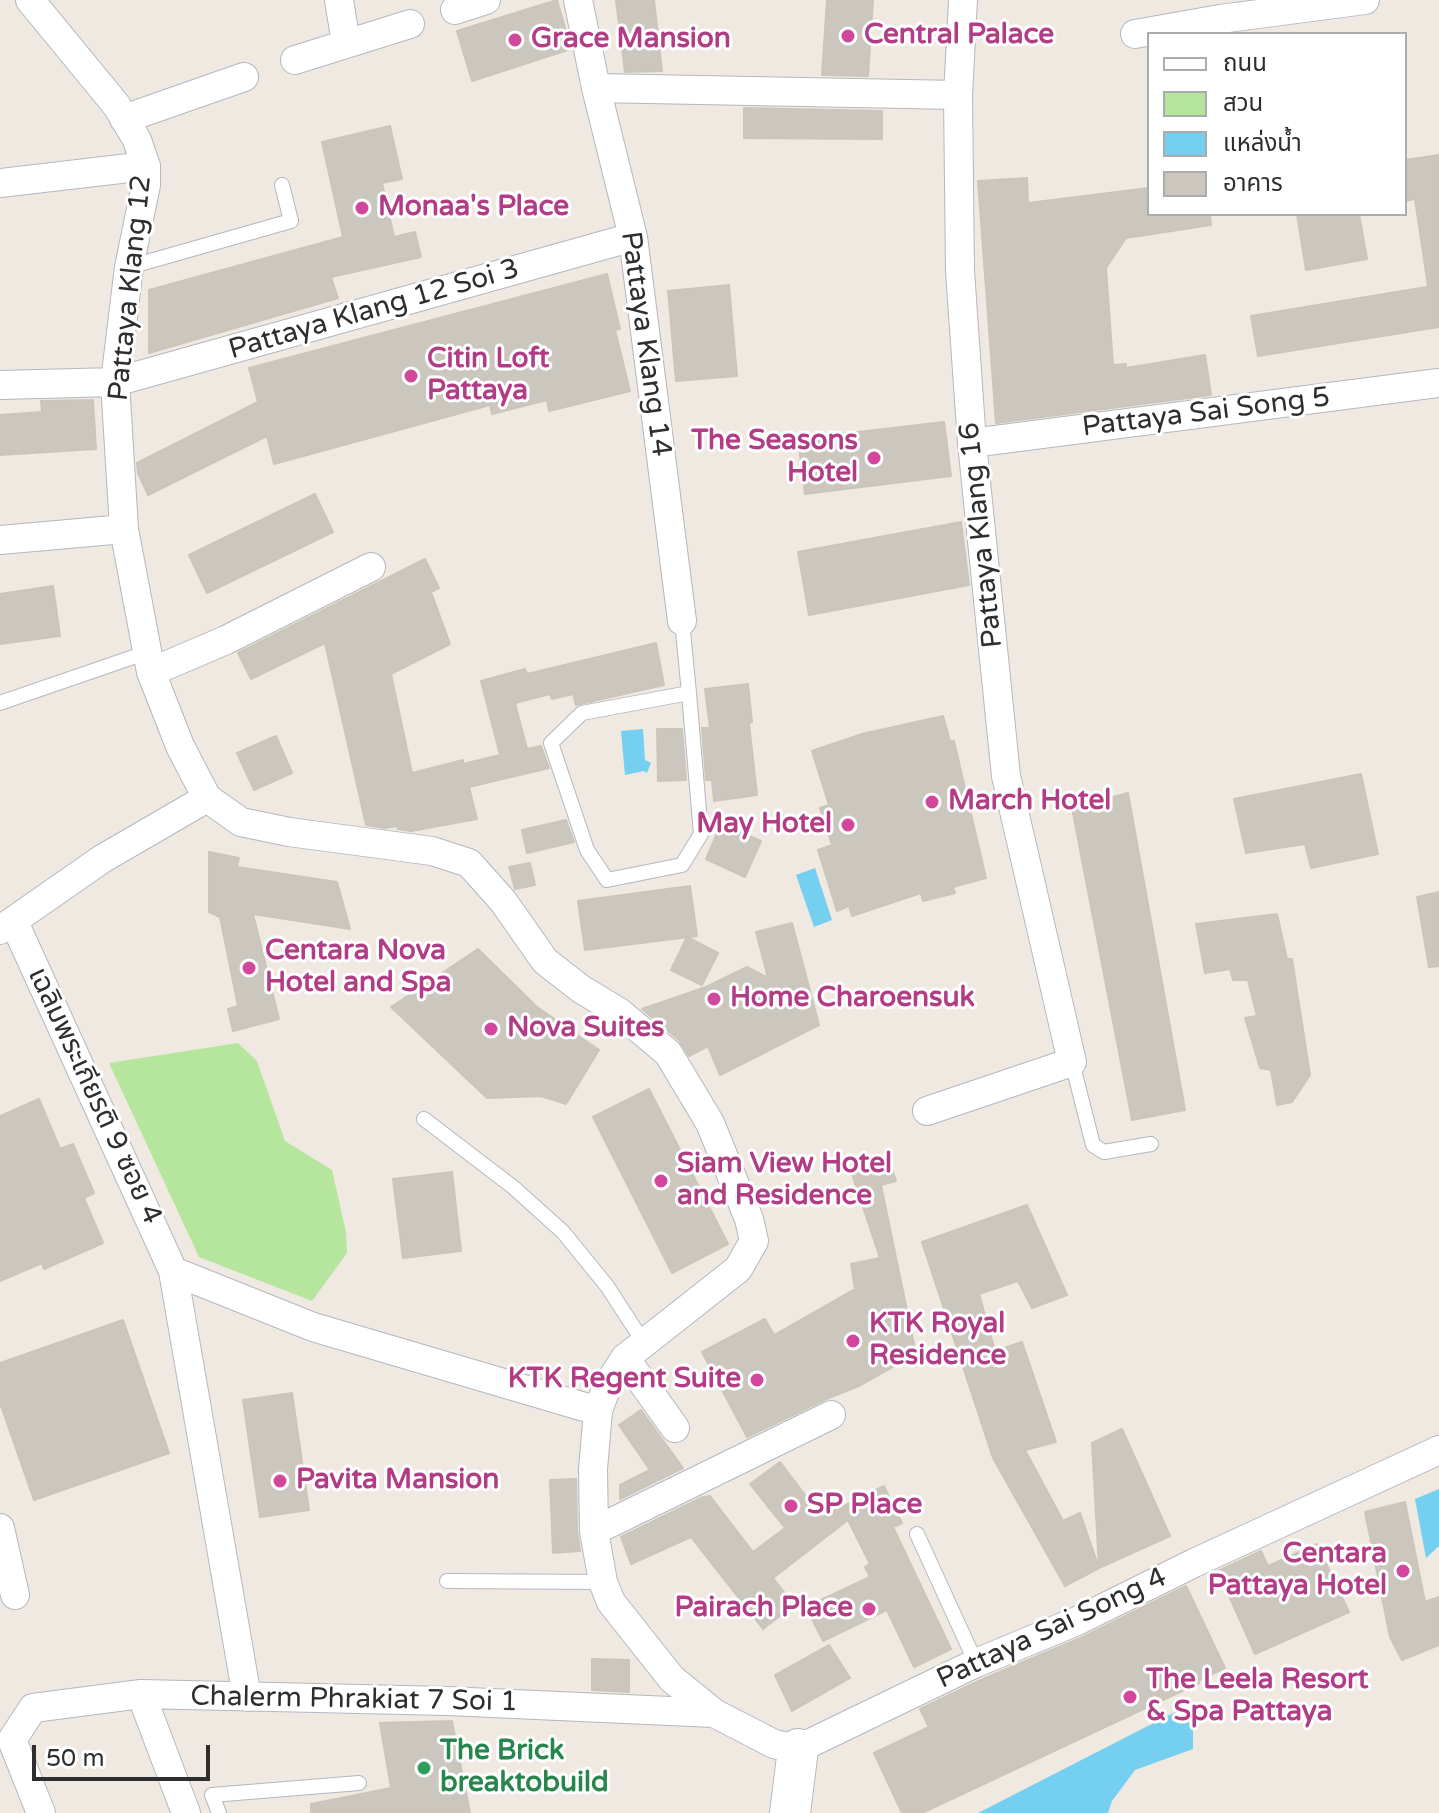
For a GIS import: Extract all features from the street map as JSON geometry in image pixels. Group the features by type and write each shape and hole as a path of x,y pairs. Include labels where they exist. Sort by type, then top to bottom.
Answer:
{"street":[{"path":"339,0 346,43"},
{"path":"455,10 486,0"},
{"name":"Pattaya Klang 14","path":"578,0 633,237 682,621"},
{"name":"Pattaya Klang 16","path":"963,0 958,95 960,271 972,443 1006,776 1072,1062"},
{"path":"1157,32 1222,26 1365,0"},
{"name":"Pattaya Klang 12","path":"39,2 117,106 137,140 146,166 146,185 129,267 115,382 124,529 150,662 180,746 207,798 241,822 289,832 432,851 469,863 503,901 545,961 581,989 619,1012 668,1053 710,1123 749,1219 754,1241 738,1269 635,1351 607,1386 598,1411 593,1469 594,1531 603,1582 611,1602 672,1679 714,1713 774,1744 798,1749"},
{"path":"295,60 410,24"},
{"path":"1135,34 1147,33"},
{"path":"124,119 244,77"},
{"path":"596,88 958,95"},
{"path":"0,183 146,166"},
{"name":"Pattaya Klang 12 Soi 3","path":"0,385 115,382 633,237"},
{"name":"Pattaya Sai Song 5","path":"972,443 1439,383"},
{"path":"0,540 124,529"},
{"path":"150,662 226,640 371,567"},
{"path":"7,926 102,859 207,798"},
{"name":"เฉลิมพระเกียรติ 9 ซอย 4","path":"7,926 173,1271 247,1697"},
{"path":"927,1111 1072,1062"},
{"path":"173,1271 313,1327 598,1411"},
{"path":"635,1351 675,1428"},
{"path":"594,1531 831,1415"},
{"name":"Pattaya Sai Song 4","path":"798,1749 976,1663 1077,1621 1194,1563 1439,1450"},
{"path":"0,1528 15,1595"},
{"path":"141,1694 186,1813"},
{"name":"Chalerm Phrakiat 7 Soi 1","path":"41,1813 12,1740 33,1708 141,1694 475,1711 714,1713"},
{"path":"790,1813 798,1749"}],"lane":[{"path":"129,267 291,221 282,185"},
{"name":"Pattaya Klang 14","path":"682,621 689,693 701,834 682,865 607,880 587,850 551,743 582,713 689,693"},
{"path":"0,703 150,662"},
{"path":"1072,1062 1093,1145 1104,1152 1151,1144"},
{"path":"424,1119 513,1187 563,1232 607,1286 635,1351"},
{"path":"917,1534 976,1663"},
{"path":"447,1581 603,1582"},
{"path":"219,1813 212,1795 359,1783"}],"green space":[{"path":"238,1043 257,1061 285,1141 332,1170 346,1232 347,1253 312,1301 199,1257 109,1063"}],"water":[{"path":"643,729 645,760 651,763 647,773 625,775 621,731"},
{"path":"815,868 832,920 814,927 796,875"},
{"path":"1439,1489 1439,1546 1426,1558 1415,1499"},
{"path":"1181,1709 1193,1715 1193,1749 1135,1770 1112,1801 1108,1813 978,1813"}],"building":[{"name":"Grace Mansion","path":"557,0 571,49 472,81 457,31"},
{"path":"616,0 654,0 662,71 625,72"},
{"name":"Central Palace","path":"827,0 873,0 868,76 822,75"},
{"path":"744,108 882,111 882,139 744,138"},
{"path":"390,126 402,179 382,183 394,237 415,232 421,257 331,277 338,298 149,353 149,290 343,237 322,142"},
{"path":"1439,155 1439,285 1428,286 1415,199 1407,201 1407,160"},
{"path":"1027,178 1028,203 1147,188 1147,216 1210,216 1211,225 1126,238 1106,268 1113,365 1126,364 1126,368 1205,355 1211,395 996,423 978,181"},
{"path":"1297,216 1359,216 1367,259 1306,270"},
{"path":"607,274 620,329 615,330 630,391 549,411 547,400 492,414 490,405 274,464 267,436 148,495 138,473 137,463 258,402 249,368"},
{"path":"729,285 737,376 676,381 668,291"},
{"path":"1439,285 1439,327 1258,356 1251,316"},
{"path":"93,400 96,449 0,455 0,415 42,412 41,401"},
{"name":"The Seasons Hotel","path":"944,422 951,476 805,494 798,439"},
{"path":"315,494 333,532 207,593 189,555"},
{"path":"961,522 969,585 809,615 798,552"},
{"path":"425,559 439,588 431,592 450,644 391,674 412,773 463,760 463,764 500,755 481,681 525,669 527,674 656,643 664,685 576,705 573,694 552,699 550,694 515,703 527,749 541,746 549,768 469,787 477,819 411,831 398,829 397,826 366,825 325,643 251,679 238,653"},
{"path":"53,586 60,636 0,644 0,594"},
{"path":"748,684 757,795 714,801 712,780 706,780 702,728 710,728 705,689"},
{"path":"943,716 950,741 954,741 986,878 953,887 955,893 923,901 921,893 852,916 849,906 837,911 818,850 832,845 820,808 829,805 812,751 862,734"},
{"path":"657,729 682,729 686,780 658,781"},
{"path":"276,736 292,773 254,790 237,753"},
{"path":"1361,774 1378,854 1311,868 1305,844 1246,853 1234,799"},
{"path":"1128,793 1185,1110 1132,1120 1072,808"},
{"path":"566,820 574,842 527,853 522,830"},
{"path":"721,824 761,841 745,877 706,859"},
{"name":"Centara Nova Hotel and Spa","path":"209,852 239,858 237,867 337,882 350,929 253,914 279,1019 233,1031 228,1009 238,1006 220,917 209,912"},
{"path":"530,863 535,885 515,889 509,867"},
{"path":"690,886 697,936 585,950 578,901"},
{"path":"1439,892 1439,966 1429,967 1417,897"},
{"path":"1277,914 1287,959 1292,959 1310,1075 1292,1102 1277,1105 1271,1070 1260,1068 1245,1018 1257,1016 1248,980 1233,980 1230,969 1205,973 1196,924"},
{"name":"Home Charoensuk","path":"792,923 819,1025 720,1075 708,1046 689,1056 679,1040 642,1009 706,987 747,967 768,978 756,932"},
{"path":"687,937 718,953 702,985 671,970"},
{"name":"Nova Suites","path":"478,949 537,1007 599,1050 566,1104 541,1096 487,1098 391,1007"},
{"name":"Siam View Hotel and Residence","path":"649,1089 728,1244 672,1273 593,1117"},
{"path":"39,1099 60,1149 73,1144 94,1193 84,1198 103,1243 44,1269 42,1263 0,1281 0,1116"},
{"path":"887,1155 896,1181 881,1185 916,1354 861,1385 747,1437 702,1352 765,1319 774,1335 855,1289 851,1264 880,1258 850,1168"},
{"path":"452,1172 461,1251 403,1258 393,1179"},
{"path":"1027,1205 1067,1295 1032,1308 1018,1281 979,1294 995,1351 1022,1342 1056,1442 1025,1450 1063,1521 1080,1513 1099,1568 1065,1586 993,1458 922,1242"},
{"path":"123,1320 169,1453 34,1500 0,1403 0,1363"},
{"name":"Pavita Mansion","path":"292,1393 309,1510 260,1517 243,1400"},
{"path":"641,1410 683,1468 620,1499 620,1485 650,1470 619,1425"},
{"path":"1122,1429 1170,1536 1099,1568 1092,1443"},
{"path":"780,1462 822,1517 884,1486 902,1523 893,1527 951,1649 914,1667 887,1610 823,1641 806,1607 870,1577 865,1567 870,1564 848,1520 773,1578 794,1605 763,1629 691,1537 631,1564 621,1537 710,1496 753,1552 785,1528 750,1484"},
{"path":"576,1479 580,1551 553,1553 550,1480"},
{"path":"1405,1502 1425,1602 1439,1597 1439,1645 1402,1660 1390,1637 1365,1512"},
{"path":"1317,1544 1349,1612 1255,1654 1218,1571 1261,1551 1268,1566"},
{"path":"1186,1586 1225,1668 922,1813 902,1813 874,1753 929,1727 920,1709 1085,1636"},
{"path":"829,1645 850,1678 792,1711 775,1675"},
{"path":"592,1659 629,1660 629,1692 592,1690"},
{"name":"The Brick breaktobuild","path":"452,1721 470,1813 311,1813 311,1804 391,1788 380,1723"}],"place":[{"name":"Central Palace","path":"848,36"},
{"name":"Grace Mansion","path":"515,40"},
{"name":"Monaa's Place","path":"362,208"},
{"name":"Citin Loft Pattaya","path":"411,376"},
{"name":"The Seasons Hotel","path":"874,458"},
{"name":"March Hotel","path":"932,802"},
{"name":"May Hotel","path":"848,825"},
{"name":"Centara Nova Hotel and Spa","path":"249,968"},
{"name":"Home Charoensuk","path":"714,999"},
{"name":"Nova Suites","path":"491,1029"},
{"name":"Siam View Hotel and Residence","path":"661,1181"},
{"name":"KTK Royal Residence","path":"853,1341"},
{"name":"KTK Regent Suite","path":"757,1380"},
{"name":"Pavita Mansion","path":"280,1481"},
{"name":"SP Place","path":"791,1506"},
{"name":"Centara Pattaya Hotel","path":"1403,1571"},
{"name":"Pairach Place","path":"869,1609"},
{"name":"The Leela Resort & Spa Pattaya","path":"1130,1697"},
{"name":"The Brick breaktobuild","path":"424,1768"}]}
